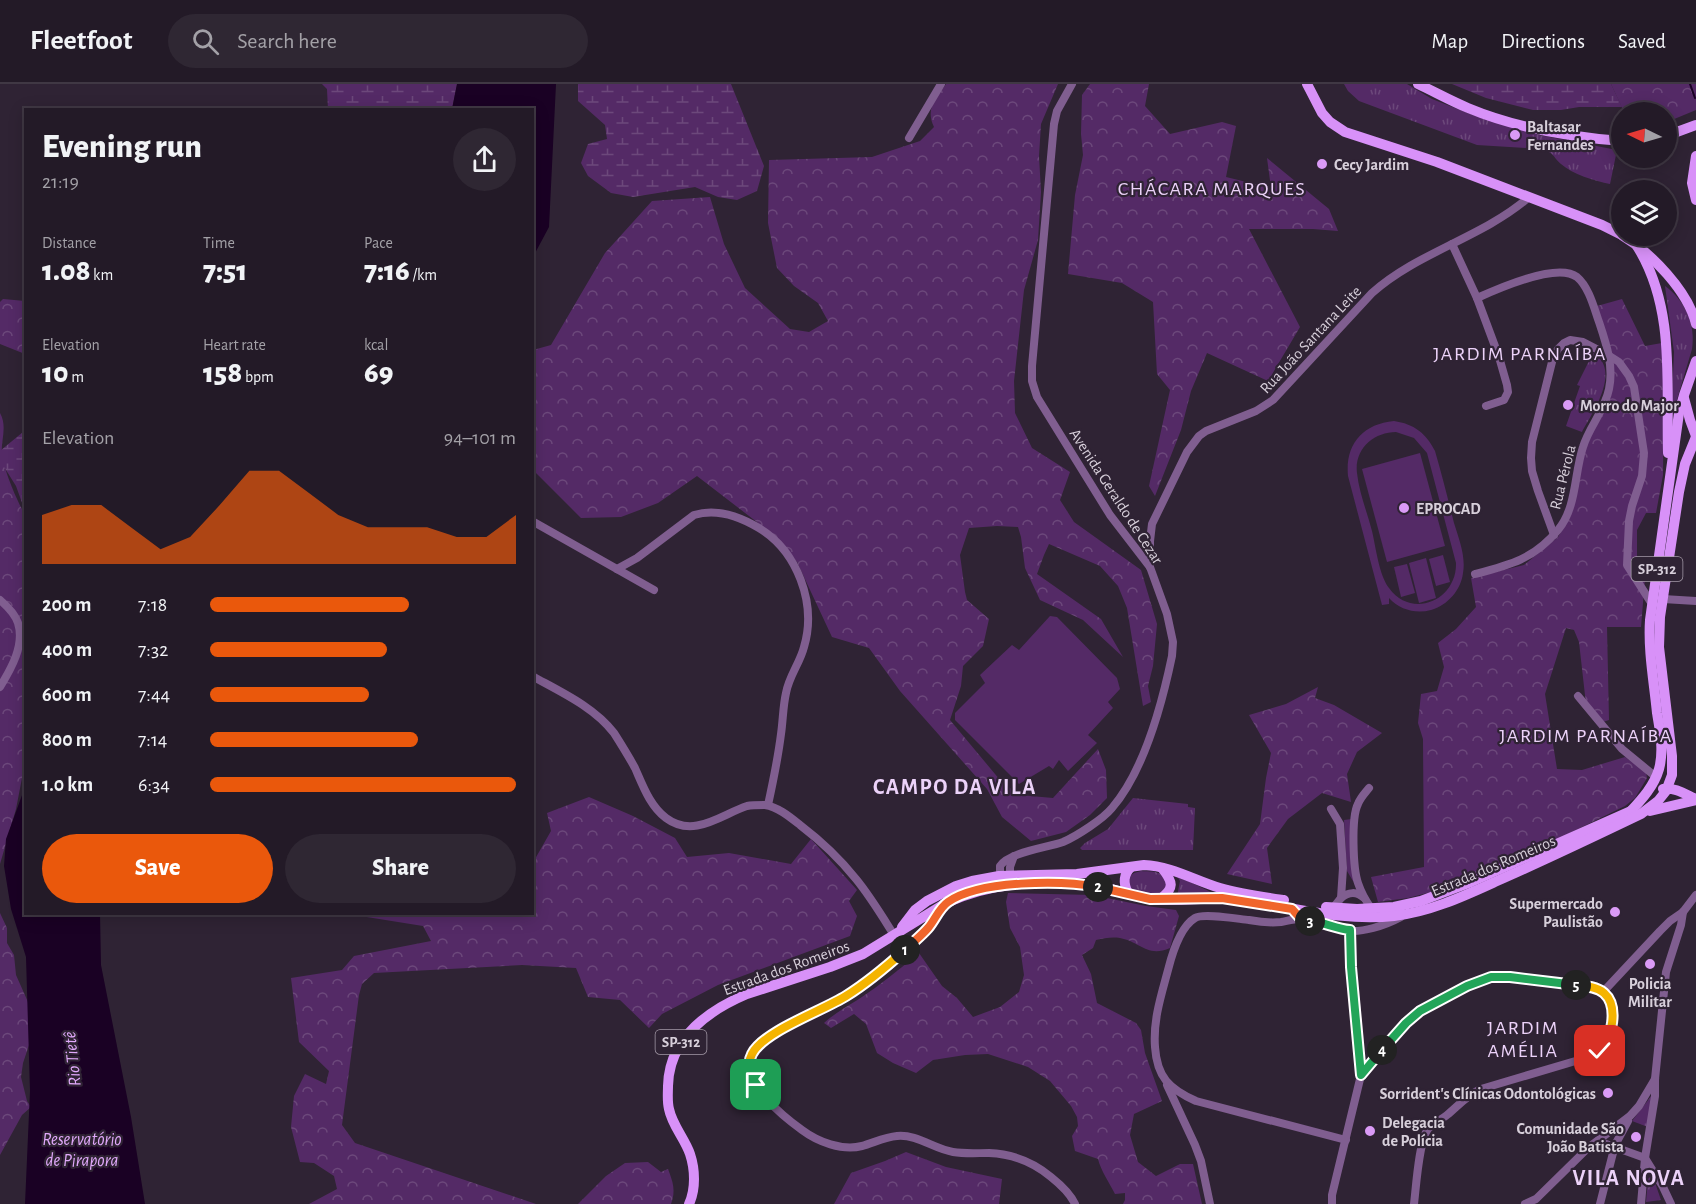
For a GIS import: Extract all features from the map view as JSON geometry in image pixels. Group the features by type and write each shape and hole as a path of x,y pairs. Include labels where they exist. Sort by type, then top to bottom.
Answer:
{"main road":[{"path":"1307,84 1322,113 1337,128 1345,132 1437,162 1611,230"},
{"path":"1418,84 1469,109 1502,119 1539,129 1611,140"},
{"path":"1677,132 1696,125"},
{"path":"1696,156 1693,190 1696,200"},
{"path":"1637,246 1672,280 1689,306 1696,324"},
{"path":"1637,246 1652,273 1664,323 1669,481"},
{"name":"SP-312","path":"1652,604 1679,413 1696,361"},
{"path":"1684,394 1691,409 1696,437"},
{"name":"SP-312","path":"1668,788 1673,766 1659,647 1660,617 1676,506 1685,464 1696,437"},
{"path":"1685,464 1696,457"},
{"name":"Estrada dos Romeiros","path":"689,1204 694,1184 690,1154 669,1108 668,1079 680,1043 694,1027 718,1008 735,999 863,954 946,903 973,891 1006,881 1154,866 1238,892 1333,908 1394,907 1438,895 1636,813 1656,777 1660,762 1661,744 1649,635 1652,604"},
{"path":"1673,766 1677,781 1693,798"},
{"path":"1668,788 1693,798"},
{"name":"Estrada dos Romeiros","path":"896,934 915,910 927,901 956,886 972,881 1088,885 1150,899 1222,898 1358,917 1407,914 1442,905 1477,890 1636,813 1658,801 1668,788"},
{"path":"1636,813 1693,798"},
{"path":"1128,893 1125,886 1125,875 1131,867"},
{"path":"1160,899 1169,891 1172,884 1162,868"}],"street":[{"path":"909,138 941,84"},
{"name":"Avenida Geraldo de Cezar","path":"1006,881 999,870 1003,862 1014,856 1065,841 1080,833 1111,810 1127,789 1156,716 1172,656 1173,642 1167,614 1150,567 1110,515 1037,397 1032,381 1054,124 1057,111 1072,84"},
{"name":"Rua João Santana Leite","path":"1150,567 1152,524 1187,453 1199,436 1256,411 1273,400 1379,286 1411,265 1497,221 1528,198"},
{"path":"1452,244 1477,298 1507,385 1508,392 1504,400 1486,406"},
{"path":"1477,298 1521,279 1559,273 1574,275 1589,294 1604,336 1608,355 1624,369 1634,387 1644,453 1642,476 1629,521 1627,565 1652,604"},
{"name":"Rua Pérola","path":"1475,573 1516,563 1531,554 1554,535 1568,513 1584,443 1608,395 1610,380 1608,355 1583,342 1570,340 1558,349 1553,358 1532,442 1531,458 1538,491 1554,535"},
{"path":"617,569 637,558 694,515 704,512 715,512 747,520 768,534 785,550 804,588 808,608 808,628 805,645 785,695 768,806"},
{"path":"534,522 654,590"},
{"path":"1663,599 1696,601"},
{"path":"0,600 10,609 18,623 19,637 17,652 0,687"},
{"path":"534,677 598,716 615,735 652,803 666,818 675,823 696,826 707,824 748,806 768,806 788,815 824,844 856,879 896,934"},
{"path":"1578,696 1622,749 1656,777"},
{"path":"1369,788 1357,804 1354,846 1357,881 1371,908"},
{"path":"1331,809 1337,818 1341,834 1343,868 1341,898"},
{"path":"956,886 928,928 864,984 845,997 769,1036 756,1048 750,1067 756,1085 778,1112 804,1132 827,1143 854,1148 896,1136 904,1136 953,1152 990,1153 1015,1157 1041,1169 1066,1190 1075,1204"},
{"path":"1333,908 1341,898 1351,893 1365,898"},
{"path":"1641,1204 1645,1158 1655,1096 1654,1079 1666,972 1681,925 1696,896"},
{"path":"1292,909 1301,919"},
{"path":"1602,992 1670,921 1689,909"},
{"path":"1210,1204 1201,1161 1158,1066 1155,1050 1154,1029 1173,950 1193,919 1199,916 1212,916 1266,922 1301,919 1350,930 1387,924 1407,914"},
{"path":"1332,1204 1332,1195 1361,1075 1351,967 1350,930"},
{"path":"1361,1075 1406,1023 1420,1011 1467,986 1491,977 1510,977 1581,986 1602,992 1610,1000 1612,1015 1610,1038 1600,1051 1589,1057 1474,1092 1426,1131 1423,1137 1414,1204"},
{"path":"1525,1204 1536,1199 1574,1161 1630,1116 1639,1106 1654,1079"},
{"path":"1167,1083 1180,1094 1196,1101 1346,1140"},
{"path":"1600,1204 1614,1147 1630,1116"},
{"path":"1598,1141 1645,1158 1664,1187 1671,1204"}],"green space":[{"path":"322,84 457,84 452,108 328,108 327,89"},
{"path":"578,84 731,84 764,166 757,191 737,200 718,197 695,187 633,197 611,193 588,176 581,163 588,144 607,139 605,125 578,101"},
{"path":"946,84 1058,84 1041,124 1038,240 1024,290 1014,381 1015,413 1032,448 1070,472 1060,500 1074,522 1141,570 1157,624 1153,666 1148,686 1151,702 1143,706 1127,608 1118,586 1100,566 1049,544 1037,574 1101,619 1123,657 1083,620 1040,600 1025,568 1018,527 969,528 960,555 965,592 967,600 989,619 983,646 963,666 961,686 950,720 1000,780 1019,795 1053,798 1098,749 1106,770 1107,798 1090,815 1066,832 1031,841 1002,817 987,789 900,691 869,648 832,637 797,562 775,536 697,476 658,503 621,517 581,518 534,471 534,350 551,345 605,253 652,201 710,197 724,244 745,288 790,329 809,332 828,321 818,303 794,286 777,268 768,223 769,160 872,157 920,141 934,127 931,109"},
{"path":"1090,84 1149,84 1145,106 1170,134 1222,122 1236,126 1226,177 1271,188 1267,158 1329,209 1338,231 1249,229 1300,327 1268,381 1207,353 1191,391 1181,430 1155,496 1149,486 1170,390 1157,374 1153,302 1122,283 1068,274 1075,195 1083,155 1082,95"},
{"path":"1344,84 1407,84 1432,99 1473,115 1539,135 1611,149 1611,168 1613,168 1610,184 1571,171 1543,149 1477,145 1359,101"},
{"path":"1452,84 1611,84 1620,102 1611,102 1611,107 1533,110 1486,98"},
{"path":"1611,84 1696,84 1696,110 1677,118 1677,102 1619,102"},
{"path":"1665,286 1678,298 1688,314 1693,340 1676,403 1672,401 1674,352"},
{"path":"3,299 24,301 24,354 0,344 0,302"},
{"path":"1622,299 1645,346 1662,343 1664,358 1663,475 1656,513 1646,513 1637,530 1637,567 1645,578 1641,627 1607,627 1609,720 1603,722 1586,704 1579,642 1574,630 1566,628 1545,694 1557,769 1582,770 1625,757 1646,772 1647,778 1635,798 1625,806 1535,850 1435,891 1378,902 1371,877 1424,867 1423,739 1418,723 1421,694 1437,691 1444,667 1438,643 1456,629 1476,607 1471,578 1524,565 1558,537 1569,519 1582,455 1611,395 1613,368 1611,349 1597,306"},
{"path":"1593,353 1601,360 1605,370 1605,380 1598,403 1582,432 1566,426 1580,386 1577,385"},
{"path":"0,413 4,429 3,462 24,512 24,773 0,864"},
{"path":"1394,421 1408,424 1423,434 1435,451 1462,548 1464,567 1460,585 1448,601 1431,610 1420,612 1408,610 1398,606 1389,598 1389,604 1382,605 1348,476 1349,455 1358,438 1373,426","holes":["1396,432 1414,438 1427,453 1456,563 1449,587 1441,596 1421,604 1409,603 1399,598 1386,583 1378,561 1357,473 1357,464 1362,449 1373,439"]},
{"path":"24,430 24,508 16,486 1,462 0,451"},
{"name":"EPROCAD","path":"1420,453 1445,546 1387,562 1362,469"},
{"path":"1443,555 1450,582 1436,586 1429,559"},
{"path":"1426,558 1436,598 1419,603 1409,563"},
{"path":"1407,564 1415,593 1401,597 1394,567"},
{"path":"1050,616 1057,617 1117,678 1120,689 1108,702 1113,708 1088,735 1097,743 1068,771 1059,760 1053,769 1049,766 1019,784 955,720 955,713 985,683 980,675 1012,645 1019,650"},
{"path":"1318,687 1315,698 1334,705 1382,733 1357,752 1347,774 1351,802 1322,793 1288,819 1267,848 1272,884 1227,874 1260,824 1271,753 1249,715 1286,704"},
{"path":"589,797 675,838 687,857 729,853 791,864 811,839 857,890 849,901 857,916 850,936 718,985 662,1014 649,1028 620,1000 588,997 576,968 522,965 374,973 362,984 359,995 342,1125 355,1143 536,1204 309,1204 337,1189 334,1176 314,1163 300,1162 291,1127 294,1096 305,1074 326,1084 329,1071 299,1042 291,978 342,970 354,956 431,941 423,926 354,915 534,915 534,859 551,831 547,813"},
{"path":"1133,798 1188,804 1188,807 1195,808 1193,850 1082,850 1080,848 1108,829"},
{"path":"1352,819 1353,881 1347,871 1344,820"},
{"path":"1141,871 1160,874 1169,883 1158,896 1146,895 1131,889 1130,876"},
{"path":"1178,878 1217,895 1177,897 1180,881"},
{"path":"1008,893 1092,895 1176,910 1179,916 1170,948 1155,951 1120,938 1108,938 1096,940 1093,948 1082,955 1091,974 1097,1003 1136,1023 1141,1030 1145,1053 1162,1101 1134,1114 1130,1135 1138,1162 1156,1176 1180,1164 1193,1164 1202,1204 1123,1204 1125,1193 1115,1194 1098,1159 1075,1151 1072,1136 1078,1126 1077,1117 1071,1106 1050,1081 1028,1067 988,1054 965,1055 933,1060 916,1073 877,1053 866,1024 854,1014 831,1028 824,1023 875,988 919,953 942,986 957,998 973,1017 1000,1007 1019,992 1024,975 1020,947 1010,928 1006,902"},
{"path":"0,913 7,928 7,943 14,955 16,975 28,1002 30,1042 21,1077 27,1101 31,1107 22,1115 0,1155"},
{"path":"1652,1095 1648,1127 1632,1121"},
{"path":"906,1152 946,1167 1002,1179 999,1204 834,1204 851,1173"},
{"path":"648,1162 661,1172 668,1169 673,1187 671,1204 578,1204 606,1176 625,1163"},
{"path":"1651,1176 1661,1200 1646,1202 1648,1179"}],"water":[{"path":"457,84 556,84 549,227 534,255 534,108 452,108"},
{"name":"Reservatório de Pirapora","path":"24,790 24,915 100,915 101,965 131,1117 145,1204 25,1204 30,1091 26,957 11,909 4,866 6,839"}],"waterway":[{"path":"1690,84 1695,98"}],"place":[{"name":"Baltasar Fernandes","path":"1515,135"},
{"name":"Cecy Jardim","path":"1322,164"},
{"name":"Morro do Major","path":"1568,405"},
{"name":"EPROCAD","path":"1404,508"},
{"name":"Supermercado Paulistão","path":"1615,912"},
{"name":"Policia Militar","path":"1650,964"},
{"name":"Sorrident's Clínicas Odontológicas","path":"1608,1093"},
{"name":"Delegacia de Polícia","path":"1370,1131"},
{"name":"Comunidade São João Batista","path":"1636,1137"}],"district":[{"name":"CHÁCARA MARQUES","path":"1212,188"},
{"name":"JARDIM PARNAÍBA","path":"1520,353"},
{"name":"JARDIM PARNAÍBA","path":"1586,735"},
{"name":"CAMPO DA VILA","path":"955,786"},
{"name":"JARDIM AMÉLIA","path":"1523,1038"},
{"name":"VILA NOVA","path":"1629,1177"}],"route":[{"path":"756,1085 751,1074 750,1061 756,1048 769,1036 845,997 864,984 928,928 946,903 973,891 1010,885 1061,883 1088,885 1150,899 1222,898 1292,909 1301,919 1350,930 1351,967 1361,1075 1406,1023 1420,1011 1467,986 1491,977 1502,976 1591,987 1602,992 1610,1000 1612,1015 1610,1038 1600,1051"}],"water label":[{"name":"Rio Tietê","path":"72,1059"}]}
